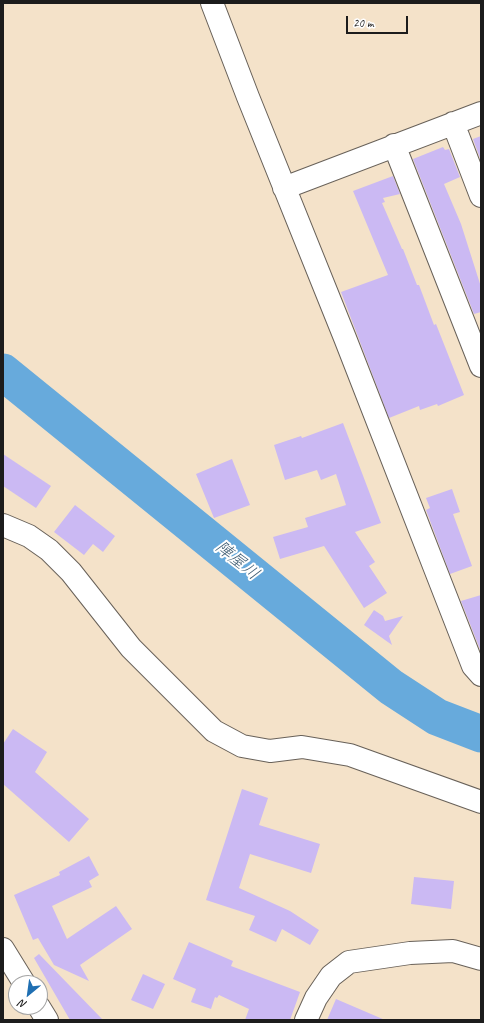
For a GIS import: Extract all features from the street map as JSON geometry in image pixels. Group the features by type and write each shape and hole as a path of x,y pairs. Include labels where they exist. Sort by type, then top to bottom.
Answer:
{"street":[{"path":"212,3 474,666 481,675"},
{"path":"284,188 481,113"},
{"path":"453,123 481,196"},
{"path":"394,146 481,366"},
{"path":"3,525 29,536 48,550 72,572 131,648 214,731 242,746 270,750 302,747 350,756 481,802"},
{"path":"3,949 19,975"},
{"path":"306,1020 316,998 331,976 349,962 410,953 453,951 481,960"}],"building":[{"path":"481,136 481,161 473,139"},
{"path":"443,147 445,150 449,149 460,177 444,184 461,224 481,287 481,312 474,314 413,159"},
{"path":"393,176 400,194 383,198 385,202 382,203 403,249 417,285 419,285 434,325 436,324 464,395 438,406 437,404 420,410 419,406 389,418 341,292 388,275 353,191"},
{"path":"343,423 381,523 355,532 375,562 369,566 387,593 364,608 324,546 280,559 273,537 308,527 305,518 346,505 336,474 321,480 317,470 285,480 274,445 301,436 302,438"},
{"path":"3,454 51,486 36,508 3,486"},
{"path":"232,459 250,505 214,518 196,474"},
{"path":"452,489 460,512 453,514 472,566 450,574 426,510 430,508 426,498"},
{"path":"75,505 115,536 103,552 93,544 84,555 54,532"},
{"path":"481,595 481,652 461,601"},
{"path":"374,610 383,616 385,621 403,616 389,636 392,645 364,625"},
{"path":"13,729 47,752 35,772 89,819 69,842 3,784 3,744"},
{"path":"242,789 268,798 259,825 320,844 311,873 250,854 239,888 290,911 319,930 310,945 282,929 276,942 249,930 255,916 206,900"},
{"path":"89,856 99,875 89,881 92,887 52,906 67,939 116,906 132,929 80,965 89,981 54,965 38,938 33,940 14,895 60,875 59,872"},
{"path":"414,877 454,881 451,909 411,904"},
{"path":"189,942 233,961 231,966 300,992 290,1020 245,1020 249,1009 219,995 217,998 215,997 211,1009 191,1002 196,989 173,979"},
{"path":"39,954 103,1020 70,1020 48,982 48,975 44,975 34,958"},
{"path":"143,974 165,984 153,1009 131,1000"},
{"path":"336,999 385,1020 327,1020"}],"waterway":[{"name":"陣屋川","path":"3,372 391,687 437,717 481,734"}]}
